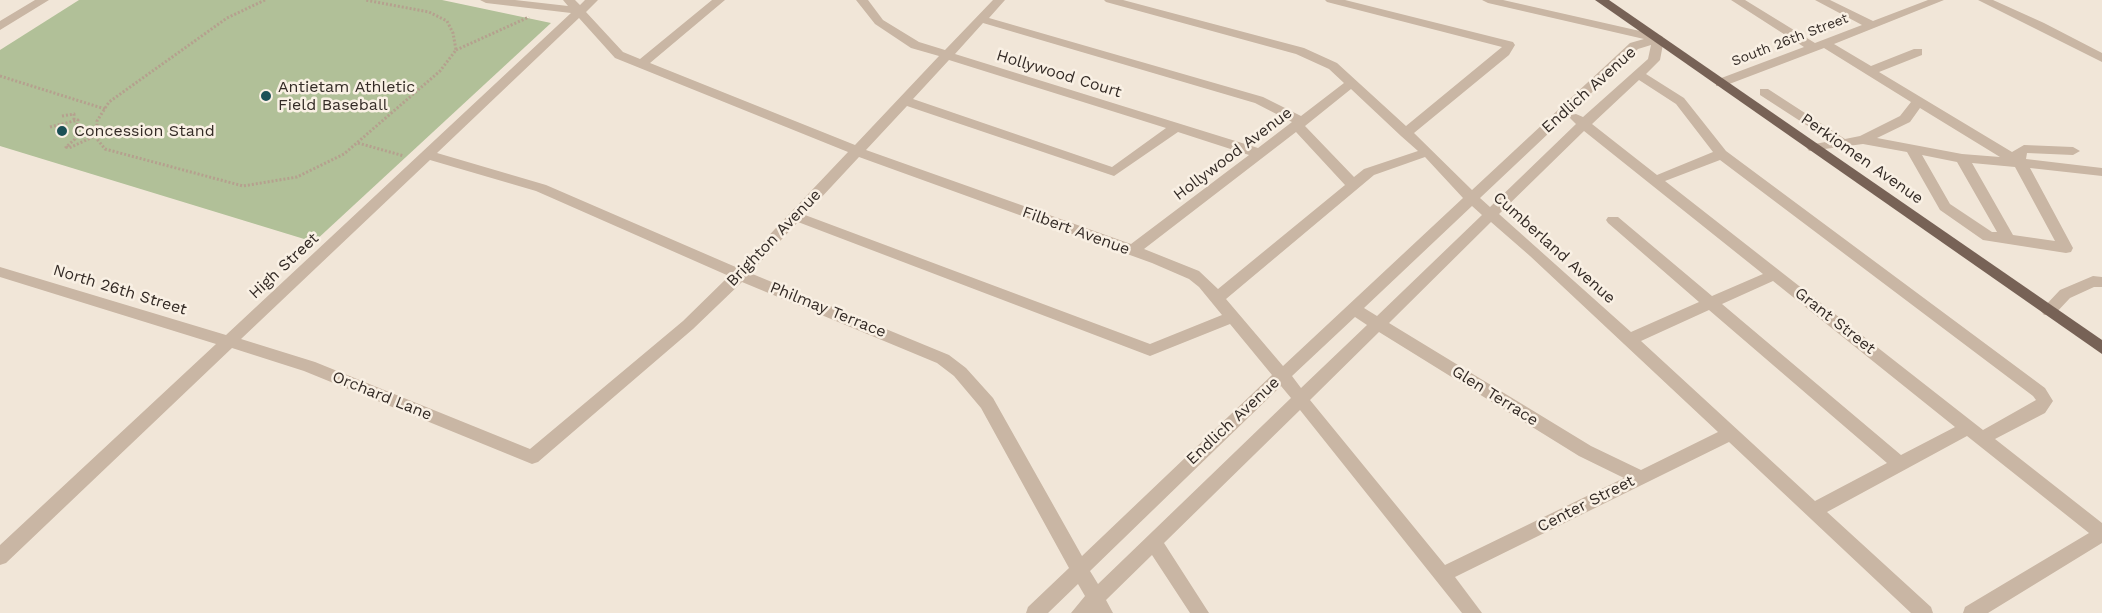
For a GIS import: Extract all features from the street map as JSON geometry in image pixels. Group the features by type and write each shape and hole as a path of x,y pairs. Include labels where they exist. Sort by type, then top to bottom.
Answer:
{"main road":[{"name":"Perkiomen Avenue","path":"1601,0 2102,348"}],"street":[{"path":"0,26 43,0"},
{"path":"486,0 546,9 574,6"},
{"name":"High Street","path":"0,557 428,155 574,6 592,0"},
{"path":"643,63 719,0"},
{"name":"Hollywood Court","path":"862,0 879,22 915,45 1261,154"},
{"name":"Brighton Avenue","path":"531,457 688,325 740,275 999,0"},
{"name":"Cumberland Avenue","path":"1110,0 1300,51 1325,61 1353,82 1427,152 1471,198 1630,339 1924,613"},
{"path":"1331,0 1509,45 1505,52 1406,133"},
{"path":"1491,0 1658,39"},
{"path":"1737,0 1870,71 2020,163"},
{"path":"1821,0 1872,25"},
{"name":"South 26th Street","path":"1720,83 1938,0"},
{"path":"1984,0 2040,25 2102,58"},
{"name":"Filbert Avenue","path":"574,6 619,54 856,151 1194,275 1217,298 1281,375 1473,613"},
{"path":"981,19 1259,100 1300,124 1353,185"},
{"name":"Endlich Avenue","path":"1035,613 1281,375 1634,46 1658,39 1654,60 1637,73 1584,124 1154,542 1100,605 1080,613"},
{"path":"1870,71 1918,52"},
{"path":"1637,73 1680,101 1721,154 2039,392 2044,401 2038,408 1900,464 1813,511"},
{"name":"Hollywood Avenue","path":"1132,251 1353,82"},
{"path":"1764,92 1843,143"},
{"path":"903,100 1114,172 1176,127"},
{"path":"1863,140 1905,118 1918,101"},
{"name":"Grant Street","path":"1566,111 1776,274 2102,533"},
{"path":"1814,148 1863,140 1962,158 2102,172"},
{"path":"1912,149 1946,207 1988,236 2067,248 2020,163 2018,154 2024,149 2073,151"},
{"path":"1217,298 1369,172 1427,152"},
{"path":"1656,180 1721,154"},
{"name":"Philmay Terrace","path":"428,155 541,188 740,275 931,353 960,372 987,403 1100,605"},
{"path":"1962,158 2008,239"},
{"path":"795,216 1150,350 1233,317"},
{"path":"1614,220 1900,464"},
{"name":"North 26th Street","path":"0,272 229,343"},
{"path":"1630,339 1776,274"},
{"path":"2049,311 2065,294 2093,281 2102,282"},
{"name":"Glen Terrace","path":"1354,309 1585,451 1639,477"},
{"name":"Orchard Lane","path":"229,343 309,366 531,457"},
{"name":"Center Street","path":"1442,575 1730,434"},
{"path":"1972,613 2102,533"},
{"path":"1154,542 1200,613"}],"path":[{"path":"265,0 227,18 110,102 97,121 97,135 105,149 243,186 297,177 344,154 358,143 440,71 456,50 546,9"},
{"path":"365,0 429,12 447,21 453,33 456,50"},
{"path":"0,76 105,109"},
{"path":"62,116 74,114 74,121"},
{"path":"50,127 78,120 75,139 66,147 76,147 80,142 97,135"},
{"path":"358,143 412,158"}],"green space":[{"path":"79,0 442,0 551,23 314,242 0,146 0,50"}],"place":[{"name":"Antietam Athletic Field Baseball","path":"266,96"},
{"name":"Concession Stand","path":"62,131"}]}
